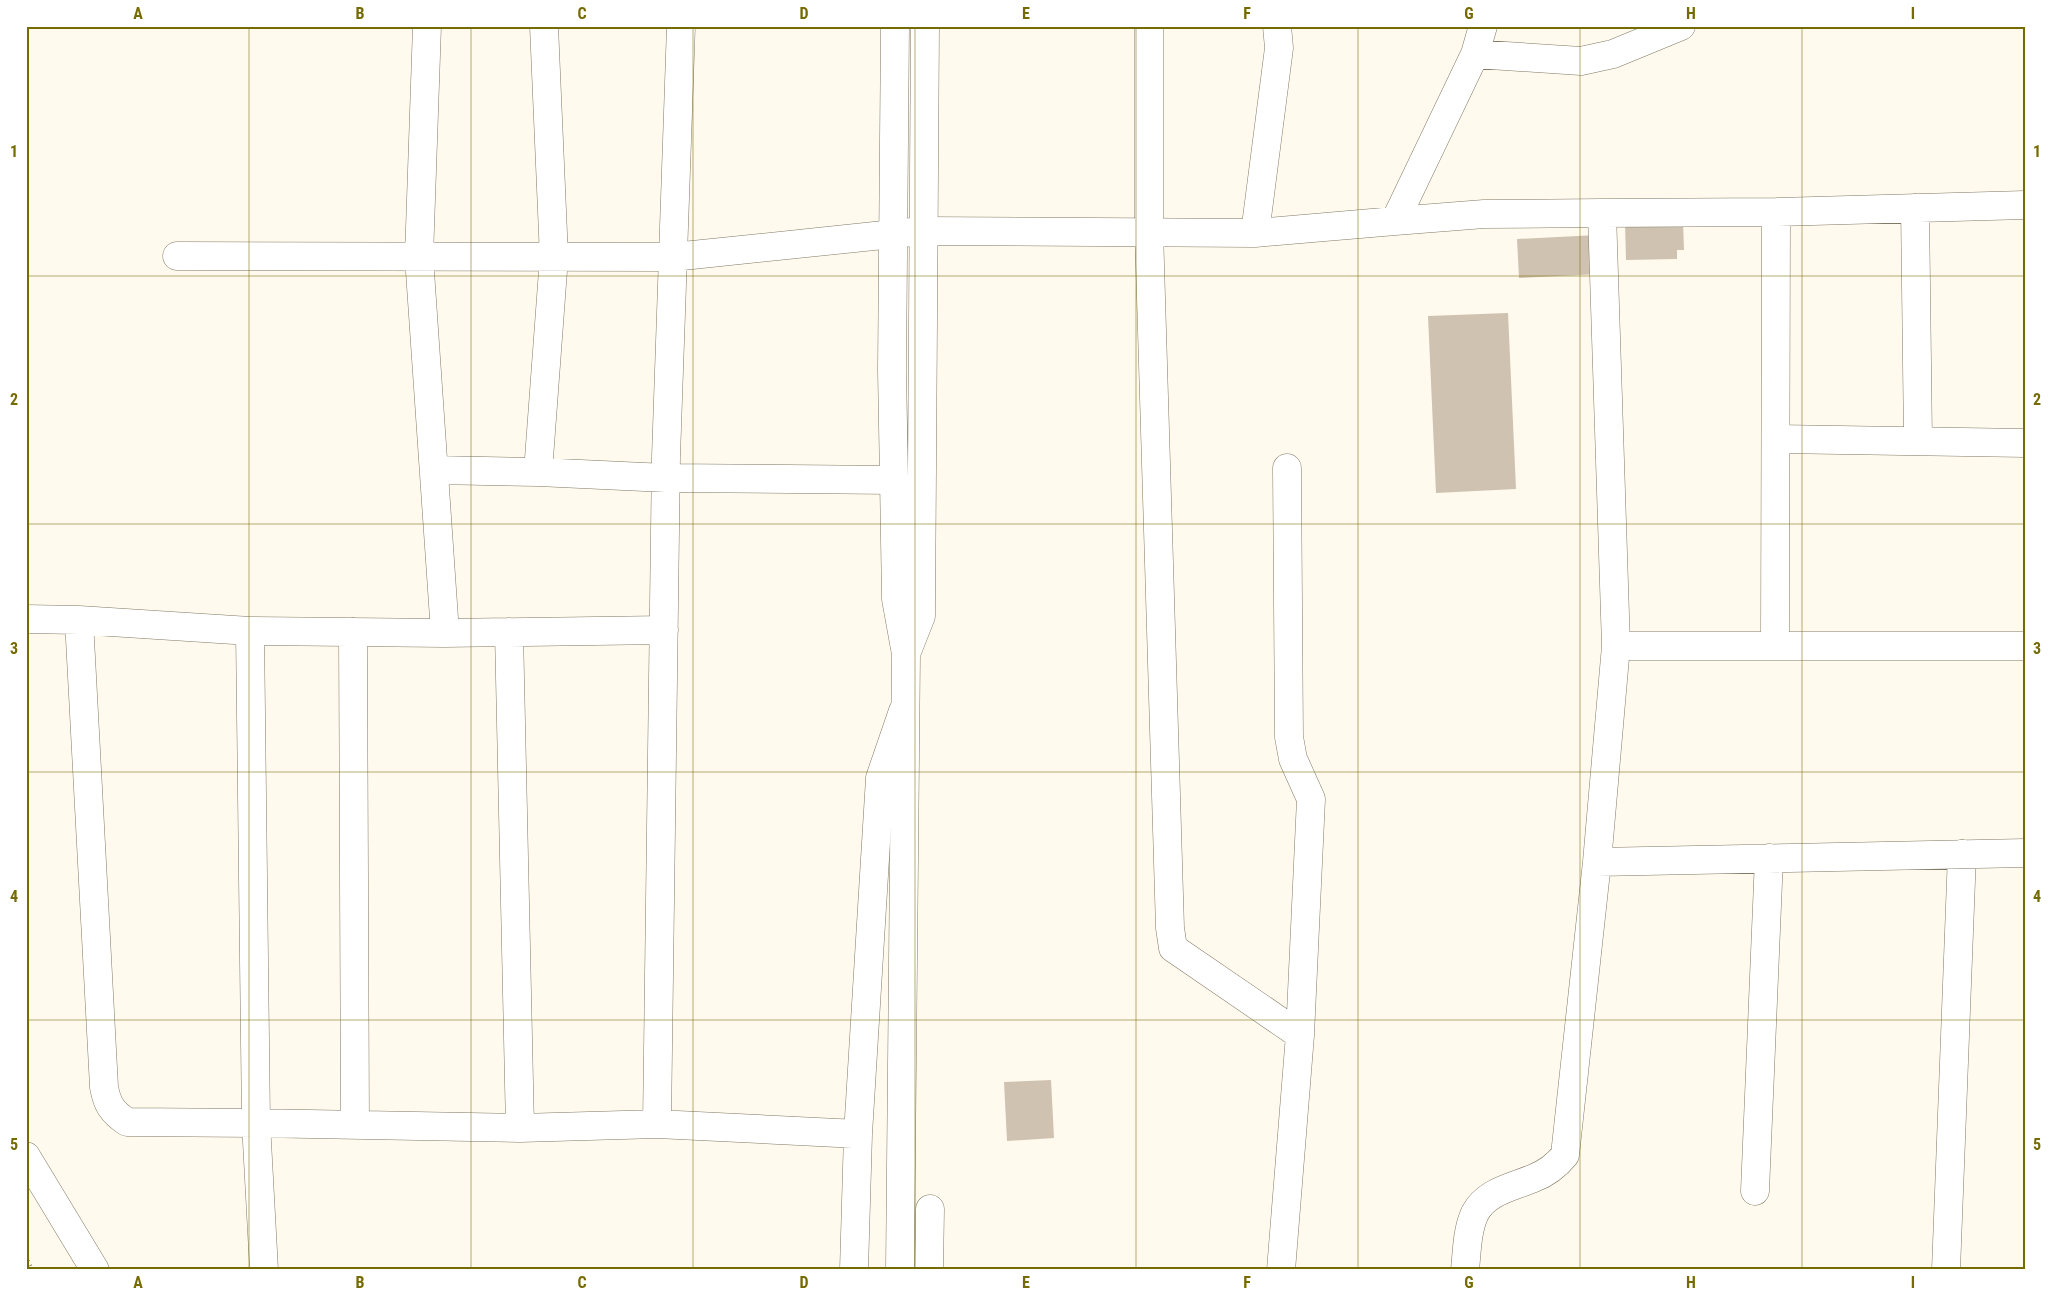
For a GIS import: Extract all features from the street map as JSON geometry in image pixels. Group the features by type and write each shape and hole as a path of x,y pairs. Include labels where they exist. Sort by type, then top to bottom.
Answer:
{"street":[{"path":"427,26 419,257 445,633"},
{"path":"538,472 554,257 544,26"},
{"path":"657,1124 666,478 681,26"},
{"path":"895,26 892,370 896,599 906,654 900,1270"},
{"path":"906,654 921,616 922,230 925,26"},
{"path":"1149,26 1149,231 1170,928 1173,948 1300,1035"},
{"path":"1255,233 1279,48 1277,26"},
{"path":"1395,221 1475,54 1483,26"},
{"path":"1475,54 1581,61 1613,54 1681,26"},
{"path":"176,256 673,257 922,230 1255,233 1484,214 1776,212 2025,205"},
{"path":"1915,208 1918,441"},
{"path":"1775,646 1776,212"},
{"path":"1465,1270 1469,1231 1476,1212 1489,1196 1535,1178 1554,1168 1565,1156 1597,862 1616,646 1602,213"},
{"path":"1776,439 2025,443"},
{"path":"1281,1270 1300,1035 1311,799 1293,759 1288,737 1286,468"},
{"path":"434,470 538,472 666,478 894,480"},
{"path":"26,619 79,620 250,631 445,633 664,630"},
{"path":"79,620 104,1087 107,1102 114,1113 126,1122 520,1128 657,1124 858,1134"},
{"path":"250,631 256,1123 264,1270"},
{"path":"353,632 355,1124"},
{"path":"510,632 520,1128"},
{"path":"1616,646 2025,646"},
{"path":"854,1270 858,1134 880,778 905,706"},
{"path":"1597,862 2025,853"},
{"path":"1946,1270 1962,854"},
{"path":"1755,1191 1769,858"},
{"path":"26,1156 94,1270"},
{"path":"929,1270 930,1209"}],"path":[{"path":"26,1256 33,1270"}],"building":[{"path":"1683,222 1684,250 1677,250 1677,259 1626,260 1625,223"},
{"path":"1597,235 1600,274 1519,278 1517,239"},
{"path":"1508,313 1516,489 1436,493 1428,316"},
{"path":"1051,1080 1054,1138 1007,1141 1004,1082"}]}
